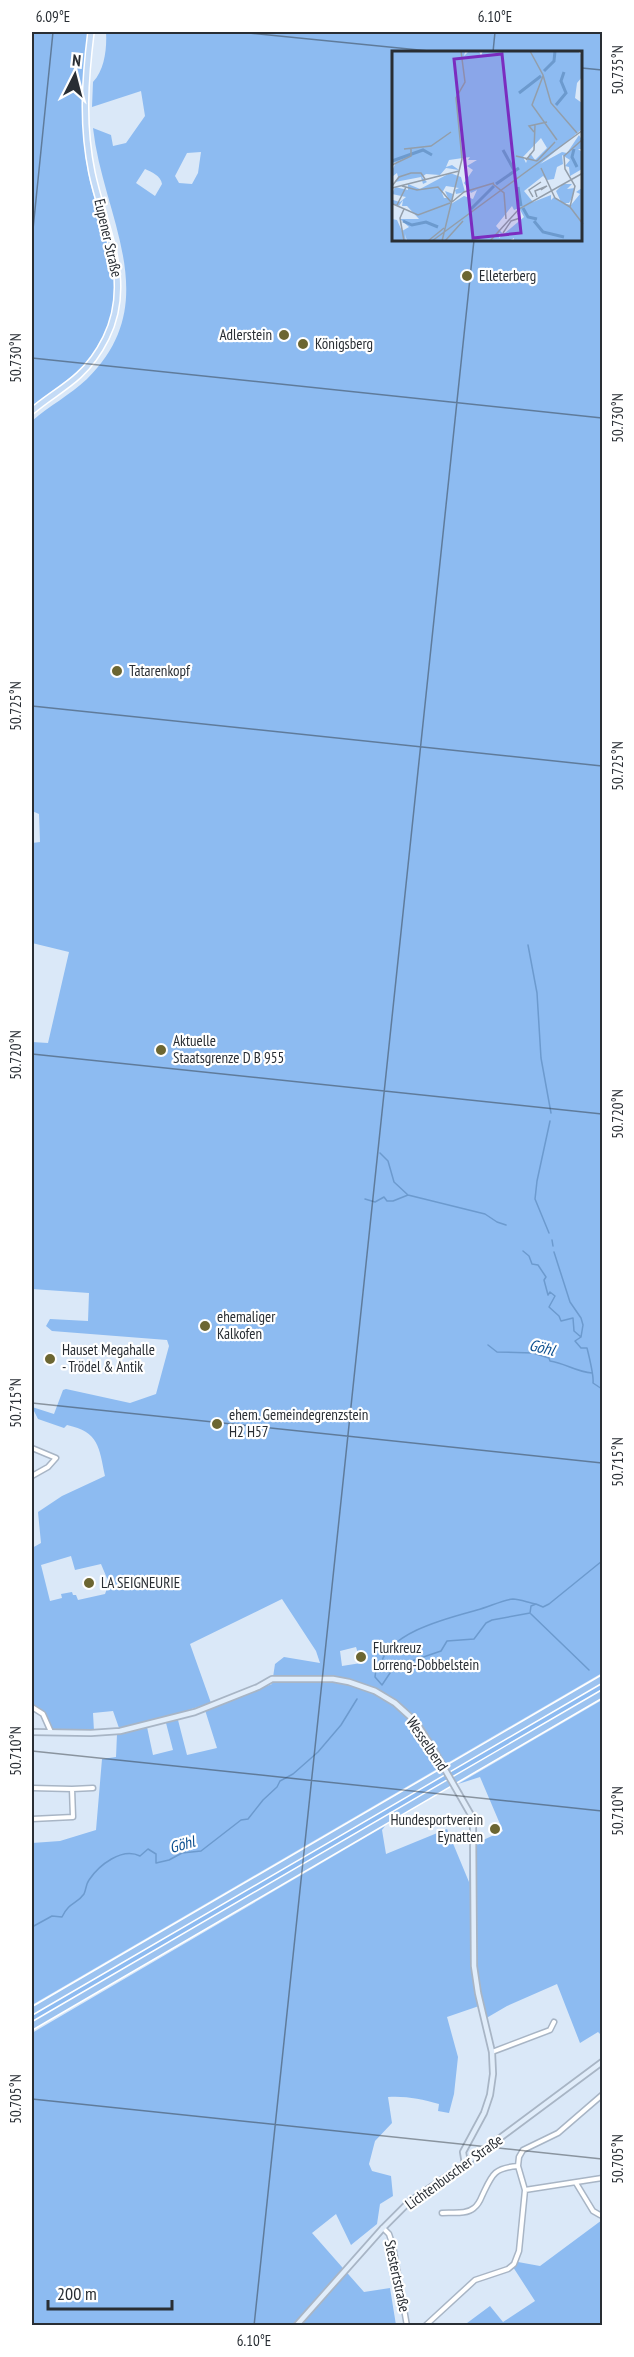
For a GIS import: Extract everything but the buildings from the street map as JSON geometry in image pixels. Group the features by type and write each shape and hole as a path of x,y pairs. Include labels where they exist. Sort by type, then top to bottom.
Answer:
{"highway":[{"path":"32,2011 603,1679"},
{"path":"32,2026 603,1694"}],"main road":[{"name":"Eupener Straße","path":"32,411 79,375 94,360 107,335 118,302 117,263 93,175 86,137 85,91 91,32"}],"street":[{"path":"32,1448 56,1458 48,1467 32,1476"},
{"name":"Wesselbend","path":"32,1732 120,1731 195,1712 258,1687 272,1679 333,1679 375,1691 396,1703 416,1722 471,1815 473,1827 474,1966 492,2052 494,2074 484,2113 463,2152 465,2164"},
{"path":"32,1707 43,1714 51,1732"},
{"path":"32,1788 93,1788"},
{"path":"32,1819 73,1817 72,1789"},
{"path":"492,2052 550,2030 554,2022"},
{"name":"Lichtenbuscher Straße","path":"296,2325 409,2202 465,2164 603,2062"},
{"path":"425,2325 475,2280 508,2269 514,2264 519,2251 525,2190 518,2166 519,2157 524,2150 558,2133 603,2095"},
{"path":"442,2213 466,2212 474,2209 491,2176 498,2169 518,2166"},
{"path":"525,2190 603,2178"},
{"path":"575,2183 593,2211 600,2215"},
{"name":"Stestertstraße","path":"383,2228 389,2235 393,2246 407,2325"}],"shaded area":[{"path":"32,32 88,32 83,102 85,154 93,194 114,259 115,273 113,308 101,343 77,371 32,408"},
{"path":"106,32 602,32 602,1673 32,2005 32,1843 60,1841 96,1830 102,1759 116,1757 117,1734 147,1727 153,1755 173,1750 166,1723 178,1720 187,1755 217,1748 205,1710 272,1684 275,1664 284,1657 320,1663 316,1651 282,1599 190,1644 211,1703 146,1723 119,1728 113,1711 93,1713 94,1731 48,1730 41,1714 32,1709 32,1548 41,1543 38,1512 62,1496 105,1476 99,1449 92,1437 78,1428 67,1425 64,1428 38,1419 32,1407 54,1414 63,1390 66,1389 130,1403 156,1394 169,1346 167,1340 52,1331 46,1326 50,1319 88,1321 89,1293 32,1289 32,1042 48,1043 69,952 32,943 32,843 40,842 39,814 32,811 32,421 87,379 110,350 123,320 126,289 123,258 93,128 111,135 113,146 126,143 145,116 141,91 92,107 93,82 103,65","holes":["201,152 198,173 192,184 179,183 175,176 187,153","145,169 161,181 162,184 155,196 136,183","71,1556 75,1570 101,1564 109,1583 105,1594 78,1600 72,1592 61,1594 62,1598 50,1601 41,1565","356,1647 361,1663 342,1666 340,1651"]},
{"path":"602,1682 602,1692 32,2023 32,2014"},
{"path":"602,1700 602,2036 598,2032 580,2043 557,1984 507,2006 483,2020 479,2006 447,2017 458,2057 454,2094 449,2113 438,2111 439,2104 432,2102 408,2097 388,2097 392,2123 375,2141 369,2164 372,2171 391,2176 393,2196 380,2204 377,2224 351,2245 336,2214 312,2233 364,2292 390,2288 396,2325 360,2323 356,2326 32,2326 32,2033 385,1826 382,1830 386,1854 447,1829 469,1882 470,1846 503,1831 480,1777 458,1784"},
{"path":"602,2220 602,2325 463,2326 490,2306 503,2322 535,2301 513,2267 518,2262 540,2266"}],"waterway":[{"path":"528,945 537,993 541,1058 551,1113"},
{"path":"549,1233 535,1199 550,1121"},
{"path":"380,1153 388,1161 394,1182 408,1195 485,1214 506,1225"},
{"path":"365,1199 375,1202 384,1197 387,1201 393,1201 408,1195"},
{"path":"552,1240 553,1246"},
{"name":"Göhl","path":"523,1251 529,1256 532,1264 538,1265 546,1277 544,1280 548,1295 550,1292 555,1296 549,1307 561,1321 573,1318 574,1331 581,1337 575,1341 581,1348 587,1348 593,1383 602,1389"},
{"path":"554,1252 570,1302 581,1318 583,1325 581,1337"},
{"name":"Göhl","path":"488,1345 497,1352 533,1353 549,1358 550,1361 592,1373"},
{"name":"Göhl","path":"530,1613 531,1606 536,1604 543,1607 549,1604 602,1561"},
{"name":"Göhl","path":"530,1613 492,1620 486,1623 474,1639 447,1641 441,1651 394,1667 382,1685 375,1677 376,1669 394,1644 421,1628 509,1600 516,1599 536,1604"},
{"name":"Göhl","path":"531,1614 589,1670"},
{"name":"Göhl","path":"32,1927 52,1916 62,1917 67,1908 84,1894 93,1874 112,1859 126,1854 140,1856 148,1849 156,1854 156,1863 169,1860 182,1853 201,1851 241,1820 248,1819 280,1781 293,1774 318,1752 341,1725 357,1699"}],"place":[{"name":"Elleterberg","path":"467,276"},
{"name":"Adlerstein","path":"284,335"},
{"name":"Königsberg","path":"303,344"},
{"name":"Tatarenkopf","path":"117,671"},
{"name":"Aktuelle Staatsgrenze D B 955","path":"161,1050"},
{"name":"ehemaliger Kalkofen","path":"205,1326"},
{"name":"Hauset Megahalle - Trödel & Antik","path":"50,1359"},
{"name":"ehem. Gemeindegrenzstein H2 H57","path":"217,1424"},
{"name":"LA SEIGNEURIE","path":"89,1583"},
{"name":"Flurkreuz Lorreng-Dobbelstein","path":"361,1657"},
{"name":"Hundesportverein Eynatten","path":"495,1829"}]}
